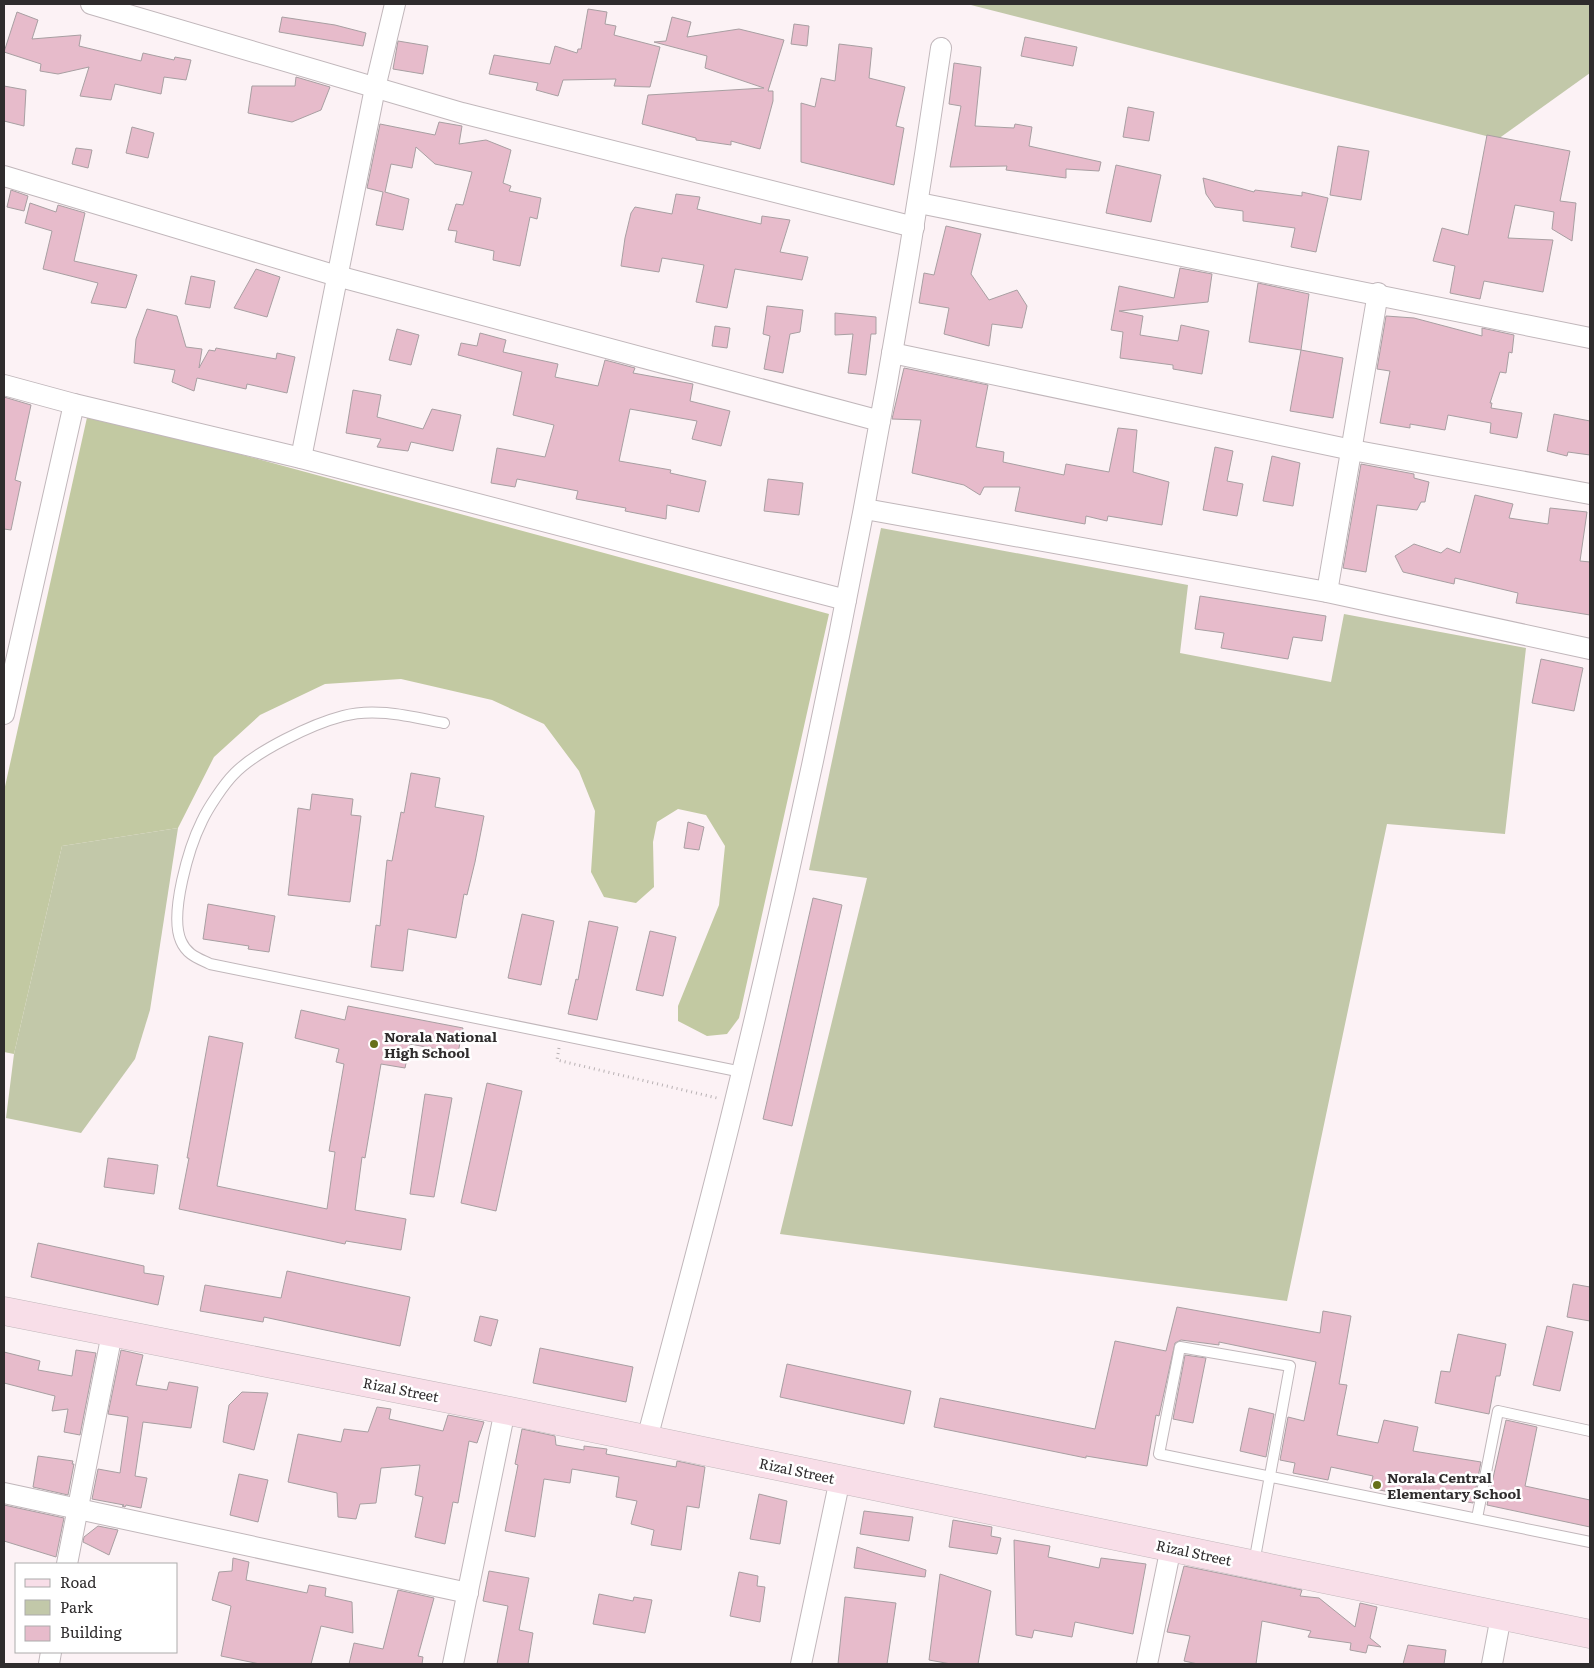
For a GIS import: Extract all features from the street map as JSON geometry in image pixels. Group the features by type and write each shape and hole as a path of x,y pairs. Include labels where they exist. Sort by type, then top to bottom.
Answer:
{"main road":[{"name":"Rizal Street","path":"4,1311 505,1410 1590,1634"}],"street":[{"path":"91,4 375,88 529,131 914,227"},
{"path":"301,458 375,88 395,4"},
{"path":"647,1439 735,1102 801,817 865,509 919,203 942,48"},
{"path":"4,176 337,276 880,422"},
{"path":"919,203 1378,293 1590,338"},
{"path":"1327,592 1378,293"},
{"path":"892,353 1352,450 1590,494"},
{"path":"4,384 74,404 301,458 846,600"},
{"path":"4,714 9,664 74,404"},
{"path":"865,509 1327,592 1590,649"},
{"path":"68,1563 112,1333"},
{"path":"453,1664 505,1410"},
{"path":"801,1664 840,1479"},
{"path":"4,1493 468,1593"},
{"path":"1147,1664 1170,1547"},
{"path":"1492,1664 1501,1616"}],"lane":[{"path":"444,723 382,712 344,715 308,728 263,753 234,774 202,820 179,890 177,922 181,941 190,955 210,964 742,1072"},
{"path":"1254,1564 1268,1478 1290,1366 1180,1347 1159,1454 1268,1478 1477,1518 1590,1542"},
{"path":"1477,1518 1498,1411 1590,1431"}],"path":[{"path":"560,1035 557,1060 735,1102"}],"green space":[{"path":"967,4 1590,4 1590,73 1498,139"},
{"path":"88,413 829,614 739,1018 727,1034 707,1036 678,1021 678,1006 719,905 725,846 706,815 678,809 657,822 653,842 654,887 636,903 604,897 591,872 595,811 579,771 544,724 492,700 401,679 325,684 260,715 214,757 178,828 62,846 14,1054 4,1052 4,791"},
{"path":"881,528 1188,585 1180,653 1331,682 1344,614 1526,648 1505,834 1387,824 1287,1301 780,1234 867,878 809,870"},
{"path":"178,828 150,1010 135,1059 81,1133 6,1118 14,1054 62,846"}],"building":[{"path":"588,9 607,12 605,24 616,26 614,35 660,47 650,87 614,86 616,79 563,80 558,96 536,90 538,83 489,74 494,55 550,64 555,46 577,53 578,49 581,49"},
{"path":"17,12 38,20 32,39 81,35 79,46 141,61 143,53 174,60 175,57 191,60 186,80 164,77 161,94 115,84 111,100 80,96 89,67 58,74 40,71 41,64 4,52"},
{"path":"282,17 335,25 366,33 363,46 279,32"},
{"path":"672,17 691,22 687,37 739,29 784,40 768,91 773,91 773,101 760,149 731,141 731,145 696,140 696,138 642,124 648,95 764,88 705,68 707,56 654,42 666,41"},
{"path":"794,24 809,26 807,46 791,44"},
{"path":"1025,37 1077,47 1073,66 1021,56"},
{"path":"398,41 428,46 423,74 393,69"},
{"path":"839,44 872,48 869,78 905,87 896,126 904,128 894,185 801,162 801,103 815,107 821,78 835,81"},
{"path":"954,63 981,67 975,126 1014,128 1015,124 1032,127 1029,146 1101,162 1099,171 1066,169 1066,178 1006,170 1007,166 950,167 961,106 949,104"},
{"path":"296,77 330,87 321,110 292,122 248,113 252,86 295,86"},
{"path":"4,86 26,90 24,126 4,121"},
{"path":"1128,107 1154,112 1149,141 1123,137"},
{"path":"439,122 462,126 459,144 486,140 511,150 503,183 511,186 509,191 541,198 537,219 530,217 520,266 493,260 494,251 455,242 457,231 448,230 456,204 463,205 472,172 435,164 416,147 412,168 391,164 385,192 409,199 403,230 376,225 383,192 367,188 380,124 435,135"},
{"path":"132,127 154,133 148,158 126,153"},
{"path":"1487,135 1570,151 1560,201 1576,203 1572,241 1552,229 1554,212 1515,205 1508,238 1553,240 1543,292 1484,281 1480,299 1450,293 1455,266 1433,261 1442,228 1468,235"},
{"path":"1338,146 1369,151 1361,200 1330,195"},
{"path":"76,148 92,150 88,168 72,164"},
{"path":"1116,165 1161,175 1151,222 1106,213"},
{"path":"1203,178 1254,192 1255,190 1302,196 1302,192 1328,198 1316,252 1291,247 1295,228 1243,221 1243,211 1215,207 1206,194"},
{"path":"11,190 28,196 24,211 7,207"},
{"path":"676,194 700,197 697,209 761,224 762,216 790,220 780,252 808,257 802,280 735,269 727,308 696,302 704,265 662,258 659,272 621,266 625,238 631,213 635,207 672,214"},
{"path":"30,203 56,212 58,205 85,213 74,261 137,275 126,308 91,303 98,283 43,269 52,231 25,223"},
{"path":"946,226 981,234 971,274 989,300 1017,290 1027,306 1022,328 992,324 989,346 944,334 949,308 919,303 924,273 934,275"},
{"path":"1180,268 1212,274 1208,302 1119,311 1143,316 1140,335 1178,341 1181,325 1209,331 1202,374 1173,369 1173,365 1120,358 1123,332 1111,330 1119,286 1174,298"},
{"path":"256,269 280,277 267,317 234,308"},
{"path":"191,276 215,281 210,308 185,304"},
{"path":"1258,283 1309,294 1301,350 1249,342"},
{"path":"767,306 803,310 800,332 790,334 783,373 764,369 770,336 763,334"},
{"path":"147,309 177,316 186,347 202,349 199,368 209,350 215,351 216,348 276,359 277,353 295,357 287,393 247,384 246,389 197,378 194,391 172,382 175,370 134,363 136,339"},
{"path":"835,313 876,317 876,334 871,334 866,375 848,373 853,334 835,335"},
{"path":"1386,316 1414,318 1482,336 1482,328 1514,335 1512,353 1509,352 1506,373 1500,372 1490,403 1492,403 1491,408 1522,413 1517,438 1490,433 1491,423 1448,415 1445,430 1410,424 1410,428 1380,423 1390,371 1377,369"},
{"path":"715,326 730,328 727,348 712,346"},
{"path":"397,329 419,335 411,365 389,360"},
{"path":"480,333 506,340 503,352 558,364 555,377 598,386 605,360 635,368 633,373 693,384 690,401 730,411 721,446 692,439 697,421 630,409 619,461 671,470 670,473 706,481 699,512 667,505 666,519 625,511 626,508 576,499 578,491 517,479 515,487 491,483 497,448 545,457 554,425 513,415 522,372 458,355 461,343 477,346"},
{"path":"1301,350 1343,358 1333,418 1290,411"},
{"path":"904,368 988,385 976,447 1004,452 1003,462 1064,475 1066,464 1109,472 1118,428 1137,430 1133,472 1169,482 1162,525 1108,516 1107,521 1086,516 1085,524 1015,511 1020,487 984,487 980,495 964,485 912,473 921,420 892,419"},
{"path":"353,390 381,395 377,417 423,429 432,409 461,415 453,451 411,442 408,451 377,447 381,439 346,433"},
{"path":"4,397 31,405 15,480 21,482 11,530 4,529"},
{"path":"1554,414 1590,421 1590,455 1568,452 1567,456 1547,451"},
{"path":"1215,447 1233,451 1227,481 1243,484 1237,516 1203,510"},
{"path":"1272,456 1300,463 1293,506 1263,501"},
{"path":"1361,464 1414,474 1414,478 1429,482 1425,502 1421,502 1417,510 1377,505 1366,572 1343,568"},
{"path":"768,479 803,483 799,515 764,511"},
{"path":"1475,495 1513,504 1509,518 1548,524 1550,508 1587,512 1580,561 1590,562 1590,615 1516,603 1518,593 1455,578 1454,584 1403,572 1395,556 1414,544 1441,553 1447,548 1460,553"},
{"path":"1200,596 1326,616 1322,641 1293,637 1288,659 1221,648 1224,633 1195,629"},
{"path":"1541,659 1583,668 1574,711 1532,703"},
{"path":"411,773 440,778 435,807 484,816 467,895 464,894 456,938 408,929 403,971 371,967 376,925 380,926 387,860 392,861 401,812 404,813"},
{"path":"312,794 353,799 351,815 361,816 350,902 288,895 298,808 310,810"},
{"path":"688,822 704,827 699,850 684,848"},
{"path":"813,898 842,905 792,1126 763,1119"},
{"path":"208,904 275,916 269,952 248,949 249,946 203,939"},
{"path":"522,914 554,921 541,985 508,978"},
{"path":"589,921 618,927 597,1020 568,1014 576,979 578,980"},
{"path":"650,931 676,937 663,996 636,990"},
{"path":"348,1006 463,1028 458,1053 410,1044 405,1068 381,1064 365,1158 362,1157 355,1210 406,1219 401,1250 346,1241 345,1244 179,1209 209,1036 243,1043 217,1186 327,1209 335,1152 329,1151 344,1064 336,1062 339,1049 295,1038 301,1010 345,1020"},
{"path":"487,1083 522,1091 496,1211 461,1203"},
{"path":"425,1094 452,1098 434,1197 410,1194"},
{"path":"108,1158 158,1165 154,1194 104,1187"},
{"path":"38,1243 144,1266 144,1273 164,1276 158,1305 31,1277"},
{"path":"287,1271 410,1297 400,1346 264,1317 263,1322 200,1311 205,1285 281,1298"},
{"path":"1573,1284 1590,1287 1590,1321 1567,1317"},
{"path":"1177,1307 1320,1333 1323,1311 1351,1316 1339,1384 1347,1385 1337,1435 1378,1443 1384,1420 1418,1427 1413,1451 1481,1462 1473,1503 1405,1491 1404,1495 1370,1488 1373,1476 1331,1467 1328,1480 1293,1473 1295,1463 1280,1460 1288,1417 1304,1421 1316,1362 1219,1342 1219,1345 1181,1340 1175,1343 1159,1416 1156,1415 1147,1466 1086,1456 1086,1458 934,1427 940,1398 1095,1429 1115,1341 1166,1351"},
{"path":"480,1316 498,1320 491,1346 474,1341"},
{"path":"1547,1326 1573,1332 1560,1391 1533,1385"},
{"path":"1458,1334 1506,1344 1500,1376 1496,1376 1489,1414 1435,1403 1441,1371 1450,1372"},
{"path":"540,1348 633,1367 626,1402 533,1383"},
{"path":"76,1350 96,1353 80,1435 64,1432 68,1409 52,1411 55,1396 4,1383 4,1352 40,1361 38,1370 72,1376"},
{"path":"121,1350 143,1355 136,1385 167,1390 169,1382 198,1387 191,1428 143,1422 135,1476 147,1478 141,1508 126,1505 125,1507 122,1506 124,1505 92,1499 98,1469 120,1473 128,1417 108,1414"},
{"path":"1185,1355 1206,1358 1193,1423 1173,1419"},
{"path":"787,1364 911,1391 904,1424 780,1397"},
{"path":"242,1392 268,1393 254,1450 223,1442 229,1405"},
{"path":"377,1407 391,1409 389,1419 443,1431 448,1415 484,1422 477,1443 469,1441 458,1503 453,1502 445,1544 415,1537 423,1497 415,1495 420,1465 381,1468 376,1503 360,1504 356,1519 338,1517 337,1493 288,1482 298,1434 341,1442 344,1429 368,1432"},
{"path":"1249,1408 1274,1414 1266,1457 1240,1451"},
{"path":"1506,1420 1537,1427 1525,1486 1590,1500 1590,1527 1487,1505"},
{"path":"522,1429 555,1436 556,1445 584,1450 584,1446 607,1449 606,1454 676,1467 677,1461 705,1467 699,1508 687,1506 681,1550 651,1545 654,1530 631,1524 637,1501 616,1497 619,1477 572,1469 570,1483 544,1479 535,1537 505,1531 518,1465 515,1464"},
{"path":"38,1456 73,1461 68,1495 33,1487"},
{"path":"239,1474 268,1480 258,1522 230,1515"},
{"path":"759,1494 787,1501 780,1544 750,1539"},
{"path":"4,1505 64,1518 56,1557 4,1541"},
{"path":"864,1511 913,1517 909,1541 860,1534"},
{"path":"953,1520 992,1527 991,1536 1001,1538 997,1554 949,1547"},
{"path":"98,1526 118,1530 109,1555 83,1542 84,1537"},
{"path":"1014,1540 1050,1546 1048,1557 1099,1568 1101,1558 1146,1564 1133,1634 1075,1622 1072,1637 1034,1630 1032,1638 1016,1635"},
{"path":"857,1547 926,1570 925,1577 854,1568"},
{"path":"233,1558 249,1562 246,1580 307,1593 309,1585 326,1588 325,1596 352,1602 353,1633 321,1626 311,1664 260,1664 221,1656 231,1606 212,1600 219,1572 232,1571"},
{"path":"1184,1566 1302,1590 1300,1596 1319,1598 1355,1627 1360,1603 1377,1607 1370,1638 1381,1647 1368,1645 1366,1653 1350,1650 1351,1643 1308,1637 1311,1631 1262,1621 1256,1664 1198,1664 1184,1661 1190,1636 1167,1632"},
{"path":"489,1571 529,1578 519,1630 533,1633 528,1664 497,1664 508,1606 483,1601"},
{"path":"739,1572 758,1576 757,1586 765,1587 760,1622 730,1616"},
{"path":"940,1574 991,1591 978,1664 951,1664 929,1660"},
{"path":"398,1590 434,1598 418,1656 423,1657 422,1664 349,1664 354,1643 383,1649"},
{"path":"599,1594 633,1601 634,1597 652,1600 645,1633 593,1624"},
{"path":"845,1597 896,1603 887,1664 838,1664"},
{"path":"1408,1645 1446,1650 1444,1664 1403,1664"}],"place":[{"name":"Norala National High School","path":"374,1044"},
{"name":"Norala Central Elementary School","path":"1377,1485"}]}
